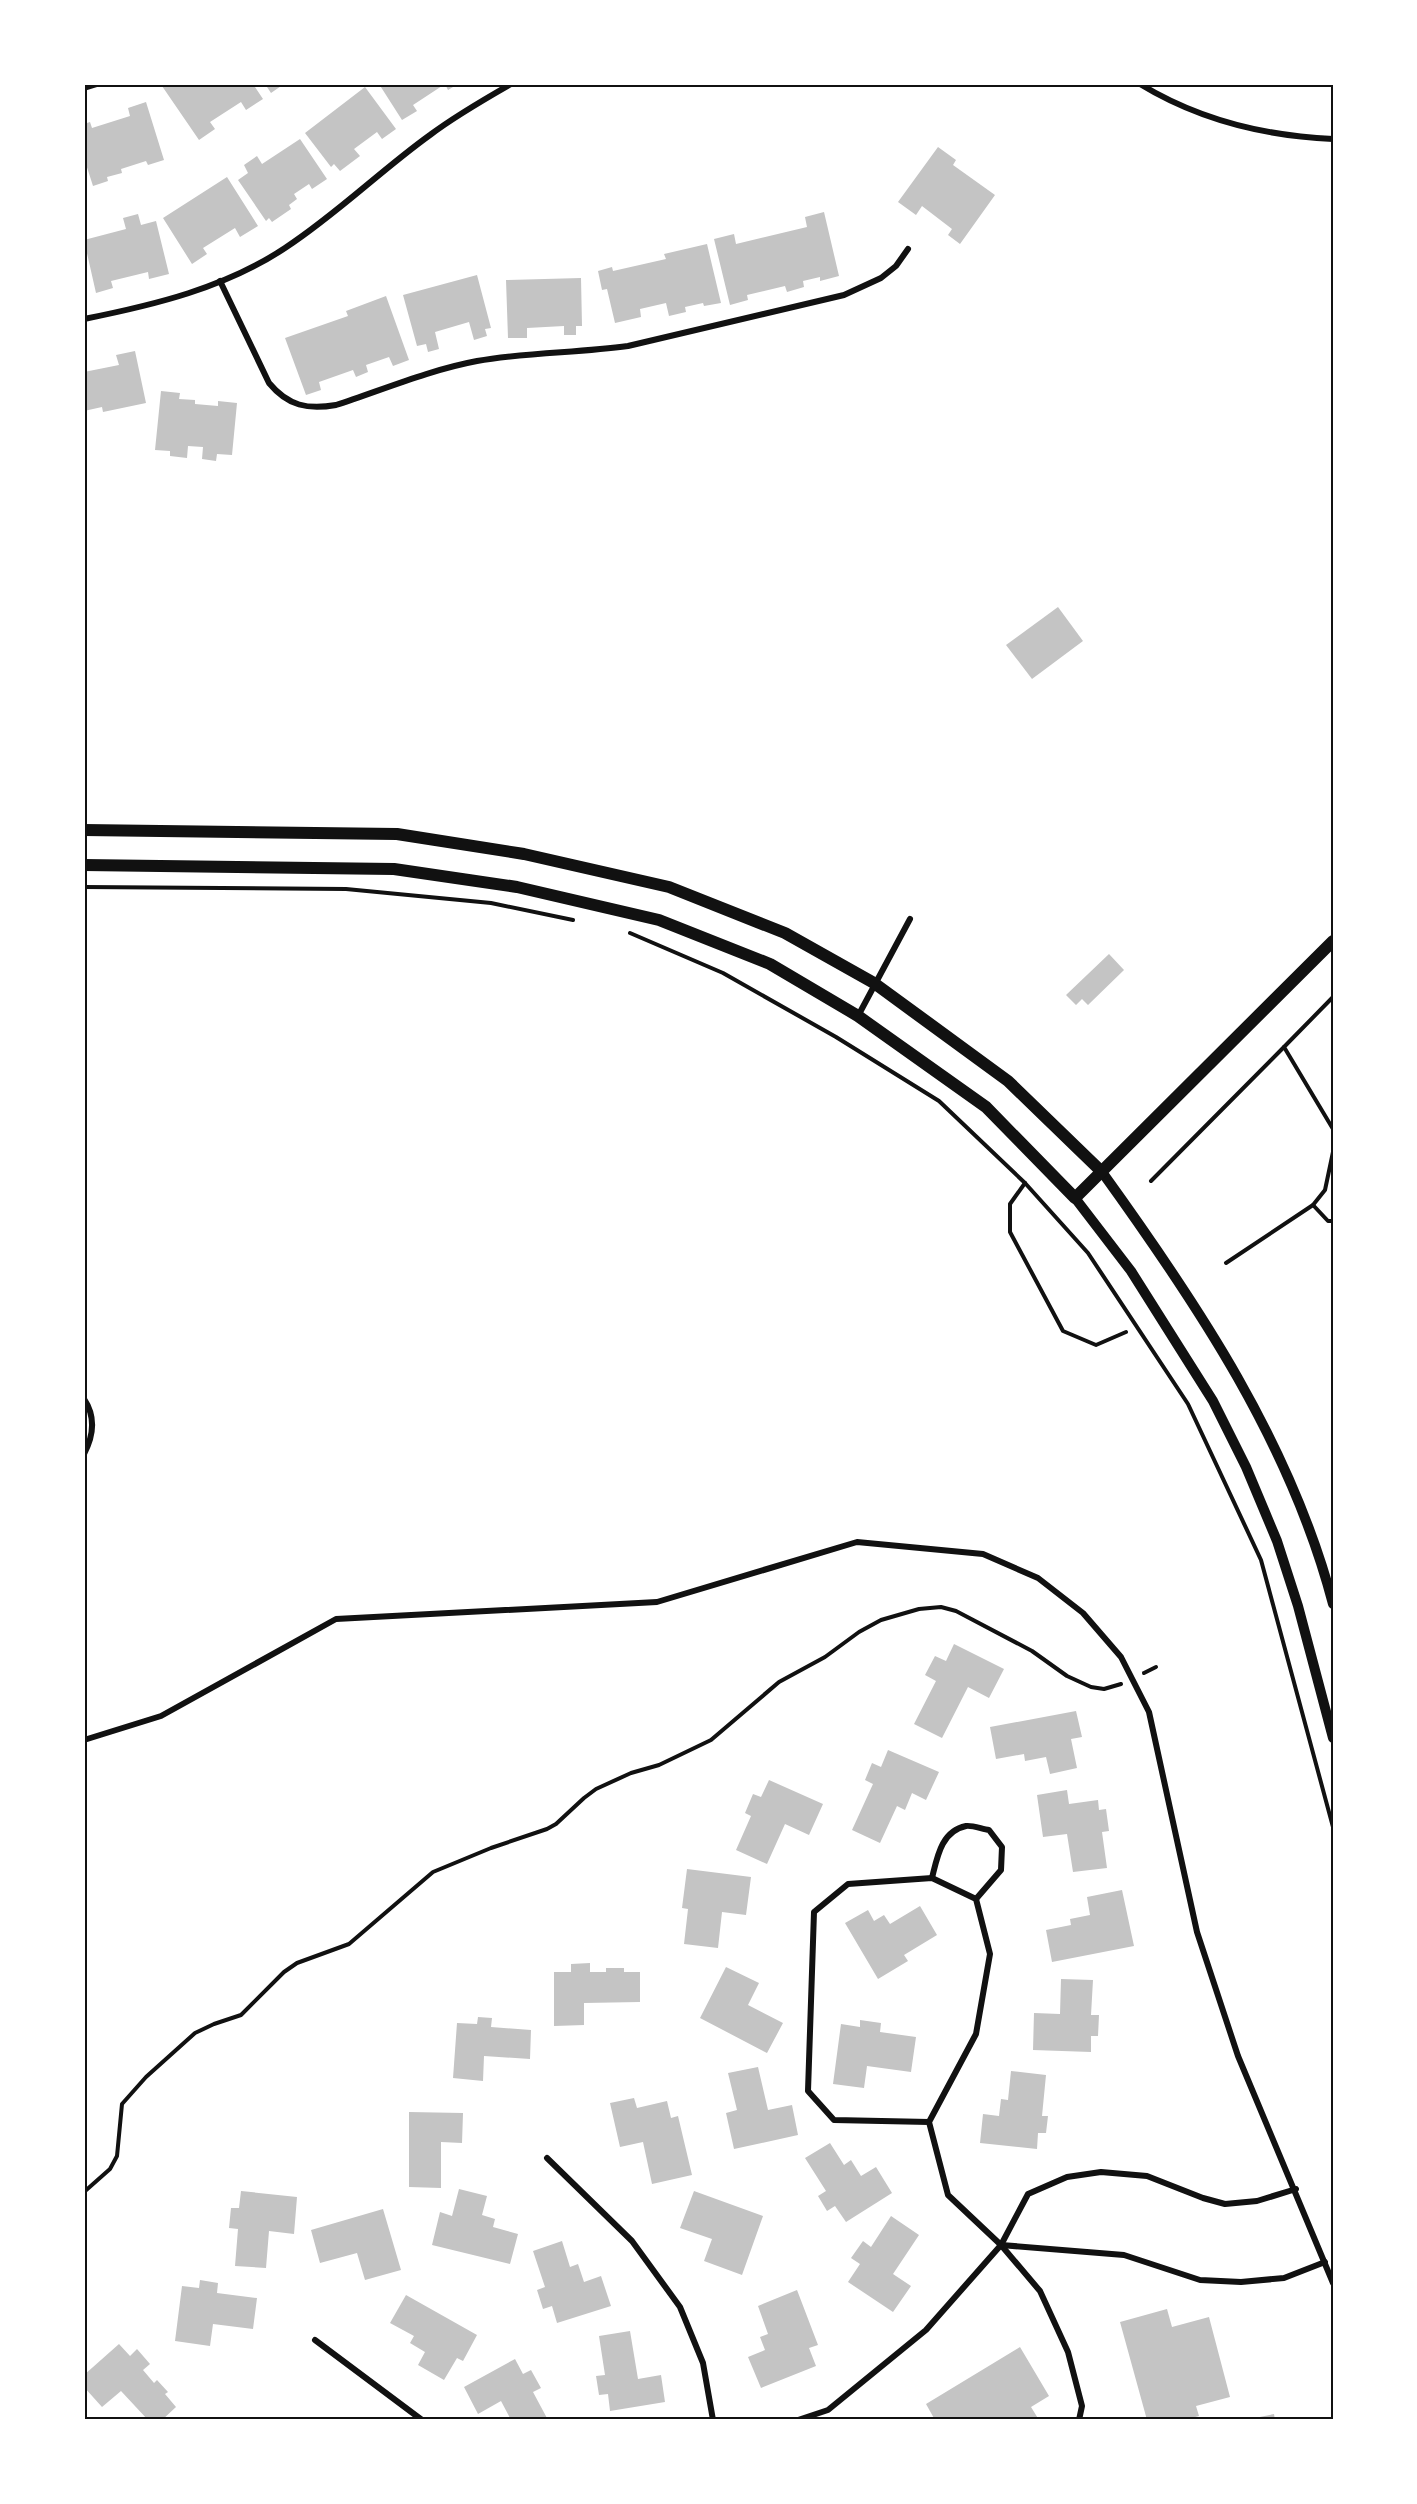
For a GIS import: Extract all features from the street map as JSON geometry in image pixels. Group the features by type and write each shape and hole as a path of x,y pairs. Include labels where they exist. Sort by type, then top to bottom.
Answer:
{"main road":[{"path":"84,830 397,834 524,854 669,887 785,933 874,982 1008,1081 1102,1172"},
{"path":"84,865 394,869 517,887 659,920 770,964 858,1016 986,1107 1075,1198 1333,941"}],"street":[{"path":"84,88 97,84"},
{"path":"84,319 143,307 189,294 284,249 328,217 430,135 511,84"},
{"path":"1140,84 1162,97 1207,116 1248,129 1299,138 1333,140"},
{"path":"220,281 269,383 279,396 291,402 322,408 437,371 476,362 511,356 592,351 628,346 844,295 881,279 896,266 908,249"},
{"path":"858,1016 874,982 910,919"},
{"path":"1102,1172 1159,1251 1243,1384 1277,1453 1309,1529 1333,1604"},
{"path":"1075,1198 1131,1270 1213,1401 1246,1467 1281,1552 1298,1606 1333,1738"},
{"path":"84,1399 92,1416 93,1429 84,1454"},
{"path":"84,1740 161,1716 336,1619 657,1602 857,1542 983,1554 1038,1578 1083,1613 1121,1657 1149,1712 1197,1932 1238,2056 1296,2189 1333,2283"},
{"path":"932,1878 939,1850 949,1834 967,1826 989,1830 1002,1847 1001,1870 976,1899"},
{"path":"929,2122 834,2120 808,2091 814,1912 848,1884 932,1878 976,1899"},
{"path":"976,1899 990,1954 976,2034 929,2122 948,2195 1001,2245 1040,2290 1068,2352 1082,2406 1080,2420"},
{"path":"547,2158 632,2241 680,2307 703,2363 713,2420"},
{"path":"798,2420 828,2410 926,2330 1001,2245 1028,2194 1067,2177 1101,2172 1147,2176 1225,2204 1257,2201 1296,2189"},
{"path":"1001,2245 1124,2255 1200,2280 1241,2282 1284,2278 1325,2262"},
{"path":"315,2340 422,2420"}],"path":[{"path":"84,887 346,889 491,903 582,922"},
{"path":"627,931 723,973 836,1037 939,1101 1025,1183 1088,1253 1188,1404 1261,1560 1333,1827"},
{"path":"1151,1181 1333,997"},
{"path":"1284,1047 1333,1129"},
{"path":"1226,1263 1313,1205 1326,1190 1333,1152"},
{"path":"1025,1183 1010,1204 1010,1232 1063,1331 1096,1345 1126,1332"},
{"path":"1313,1205 1328,1221 1333,1221"},
{"path":"84,2192 110,2169 117,2156 122,2104 146,2077 195,2033 241,2015 284,1972 297,1964 349,1944 434,1872 491,1848 547,1829 556,1824 596,1789 631,1773 667,1762 711,1740 779,1682 825,1657 859,1632 881,1620 918,1609 941,1607 956,1611 1032,1651 1067,1676 1091,1687 1104,1689 1119,1686"}],"building":[{"path":"165,84 253,84 263,99 246,110 241,102 210,122 215,129 199,140 162,86"},
{"path":"265,84 284,84 271,93"},
{"path":"379,84 445,84 413,105 417,111 402,120"},
{"path":"445,84 458,84 448,90"},
{"path":"365,87 396,129 382,139 377,132 354,149 360,156 340,171 334,164 331,167 305,133"},
{"path":"146,102 164,160 148,165 146,161 121,169 122,173 107,177 108,181 93,186 84,158 84,124 90,122 92,128 130,116 128,108"},
{"path":"300,139 327,179 312,189 309,184 294,194 297,199 289,205 291,209 272,222 269,218 266,221 238,180 248,173 244,165 257,156 262,164"},
{"path":"938,147 956,160 953,165 995,195 960,244 948,235 952,229 922,206 916,215 898,202"},
{"path":"227,177 258,226 240,237 235,228 203,248 207,254 192,264 163,218"},
{"path":"824,212 839,276 820,281 820,277 803,281 804,287 787,292 785,286 747,295 748,300 730,305 714,239 734,234 736,244 807,227 805,217"},
{"path":"138,214 141,225 156,221 169,274 149,279 148,272 111,281 113,288 96,293 84,240 126,229 123,218"},
{"path":"707,244 721,303 704,306 703,303 685,307 686,312 669,316 666,303 640,309 641,317 615,323 607,289 602,290 598,271 612,267 613,271 666,259 664,254"},
{"path":"477,275 491,328 485,329 487,336 474,340 469,322 435,332 439,349 428,352 426,344 417,346 403,295"},
{"path":"581,278 582,326 576,326 576,335 564,335 564,326 527,328 527,338 508,338 506,280"},
{"path":"386,296 409,360 393,366 389,357 366,365 368,372 356,377 353,370 319,382 321,390 306,395 285,338 348,316 346,311"},
{"path":"135,351 146,403 103,412 102,407 84,411 84,372 119,365 116,355"},
{"path":"161,391 180,393 179,399 195,400 195,404 218,406 218,401 237,403 232,455 217,454 216,461 202,459 203,447 188,446 187,458 170,456 170,451 155,450"},
{"path":"1058,607 1083,641 1032,679 1006,645"},
{"path":"1109,954 1124,970 1088,1005 1082,999 1076,1005 1066,995"},
{"path":"954,1644 1004,1669 989,1698 968,1687 942,1738 914,1724 936,1681 925,1675 935,1656 946,1661"},
{"path":"1076,1711 1082,1737 1071,1739 1077,1768 1050,1774 1046,1757 1025,1761 1024,1754 996,1759 990,1727"},
{"path":"888,1750 939,1772 926,1800 912,1793 905,1810 897,1806 880,1843 852,1830 873,1784 865,1780 872,1763 881,1767"},
{"path":"769,1780 823,1804 809,1835 785,1824 767,1864 736,1850 751,1816 745,1813 753,1794 761,1797"},
{"path":"1067,1790 1069,1804 1098,1800 1099,1810 1106,1809 1109,1831 1102,1832 1107,1868 1073,1872 1067,1834 1043,1837 1037,1795"},
{"path":"687,1869 751,1877 746,1915 722,1912 718,1948 684,1944 688,1909 682,1908"},
{"path":"1122,1890 1134,1946 1052,1962 1046,1930 1071,1925 1070,1919 1090,1915 1087,1897"},
{"path":"920,1906 937,1935 904,1955 908,1961 878,1979 845,1923 868,1910 874,1921 884,1915 890,1924"},
{"path":"590,1963 590,1972 606,1972 606,1968 624,1968 624,1972 640,1972 640,2002 584,2003 584,2025 554,2026 554,1972 571,1972 571,1964"},
{"path":"726,1967 759,1983 748,2005 783,2023 767,2053 700,2018"},
{"path":"1061,1979 1093,1980 1091,2015 1099,2015 1098,2036 1091,2036 1091,2052 1033,2050 1034,2013 1060,2014"},
{"path":"478,2017 492,2018 491,2027 531,2030 530,2059 484,2056 483,2081 453,2078 457,2023 477,2024"},
{"path":"860,2020 881,2023 880,2032 916,2037 911,2072 867,2066 864,2088 833,2084 841,2024 860,2027"},
{"path":"758,2067 768,2110 792,2105 798,2135 734,2149 726,2113 737,2110 728,2073"},
{"path":"1011,2071 1046,2075 1042,2116 1048,2116 1046,2133 1038,2133 1037,2149 980,2143 983,2114 999,2116 1001,2099 1008,2100"},
{"path":"634,2098 637,2108 667,2101 671,2118 678,2116 692,2175 652,2184 643,2142 620,2147 610,2103"},
{"path":"409,2112 463,2113 462,2143 441,2142 441,2188 409,2187"},
{"path":"830,2143 844,2165 851,2160 861,2176 876,2167 892,2193 846,2222 835,2206 827,2211 818,2196 826,2191 805,2158"},
{"path":"459,2189 487,2196 482,2215 495,2219 493,2227 518,2234 510,2264 432,2245 440,2212 452,2216"},
{"path":"241,2191 297,2197 294,2234 269,2231 266,2268 235,2266 238,2229 229,2228 231,2208 239,2208"},
{"path":"694,2191 763,2216 742,2275 704,2261 712,2239 680,2228"},
{"path":"383,2209 401,2270 365,2280 357,2253 320,2263 311,2230"},
{"path":"891,2216 919,2235 893,2274 911,2286 893,2312 848,2282 860,2264 851,2258 863,2241 871,2247"},
{"path":"562,2241 570,2267 578,2264 584,2282 601,2276 611,2306 557,2323 552,2306 543,2309 537,2290 545,2287 533,2251"},
{"path":"200,2280 218,2283 217,2293 257,2298 253,2329 213,2324 210,2346 175,2341 182,2286 199,2288"},
{"path":"797,2290 818,2345 809,2348 816,2366 761,2388 748,2357 765,2350 760,2337 768,2334 758,2306"},
{"path":"406,2295 477,2335 463,2361 457,2358 444,2380 418,2365 425,2352 410,2343 414,2336 390,2323"},
{"path":"1167,2309 1172,2327 1209,2317 1230,2397 1196,2406 1199,2416 1184,2420 1147,2420 1120,2322"},
{"path":"630,2331 638,2379 661,2375 665,2402 610,2411 608,2394 599,2395 596,2376 605,2375 599,2336"},
{"path":"119,2344 130,2356 137,2349 150,2364 143,2370 154,2383 157,2380 168,2392 165,2394 176,2407 162,2420 148,2420 121,2391 102,2407 84,2387 84,2375"},
{"path":"1020,2347 1049,2396 1031,2407 1039,2420 935,2420 926,2404"},
{"path":"515,2359 523,2374 531,2370 541,2388 533,2392 548,2420 511,2420 501,2401 478,2414 464,2387"},
{"path":"1274,2414 1275,2420 1250,2420 1250,2419"}]}
